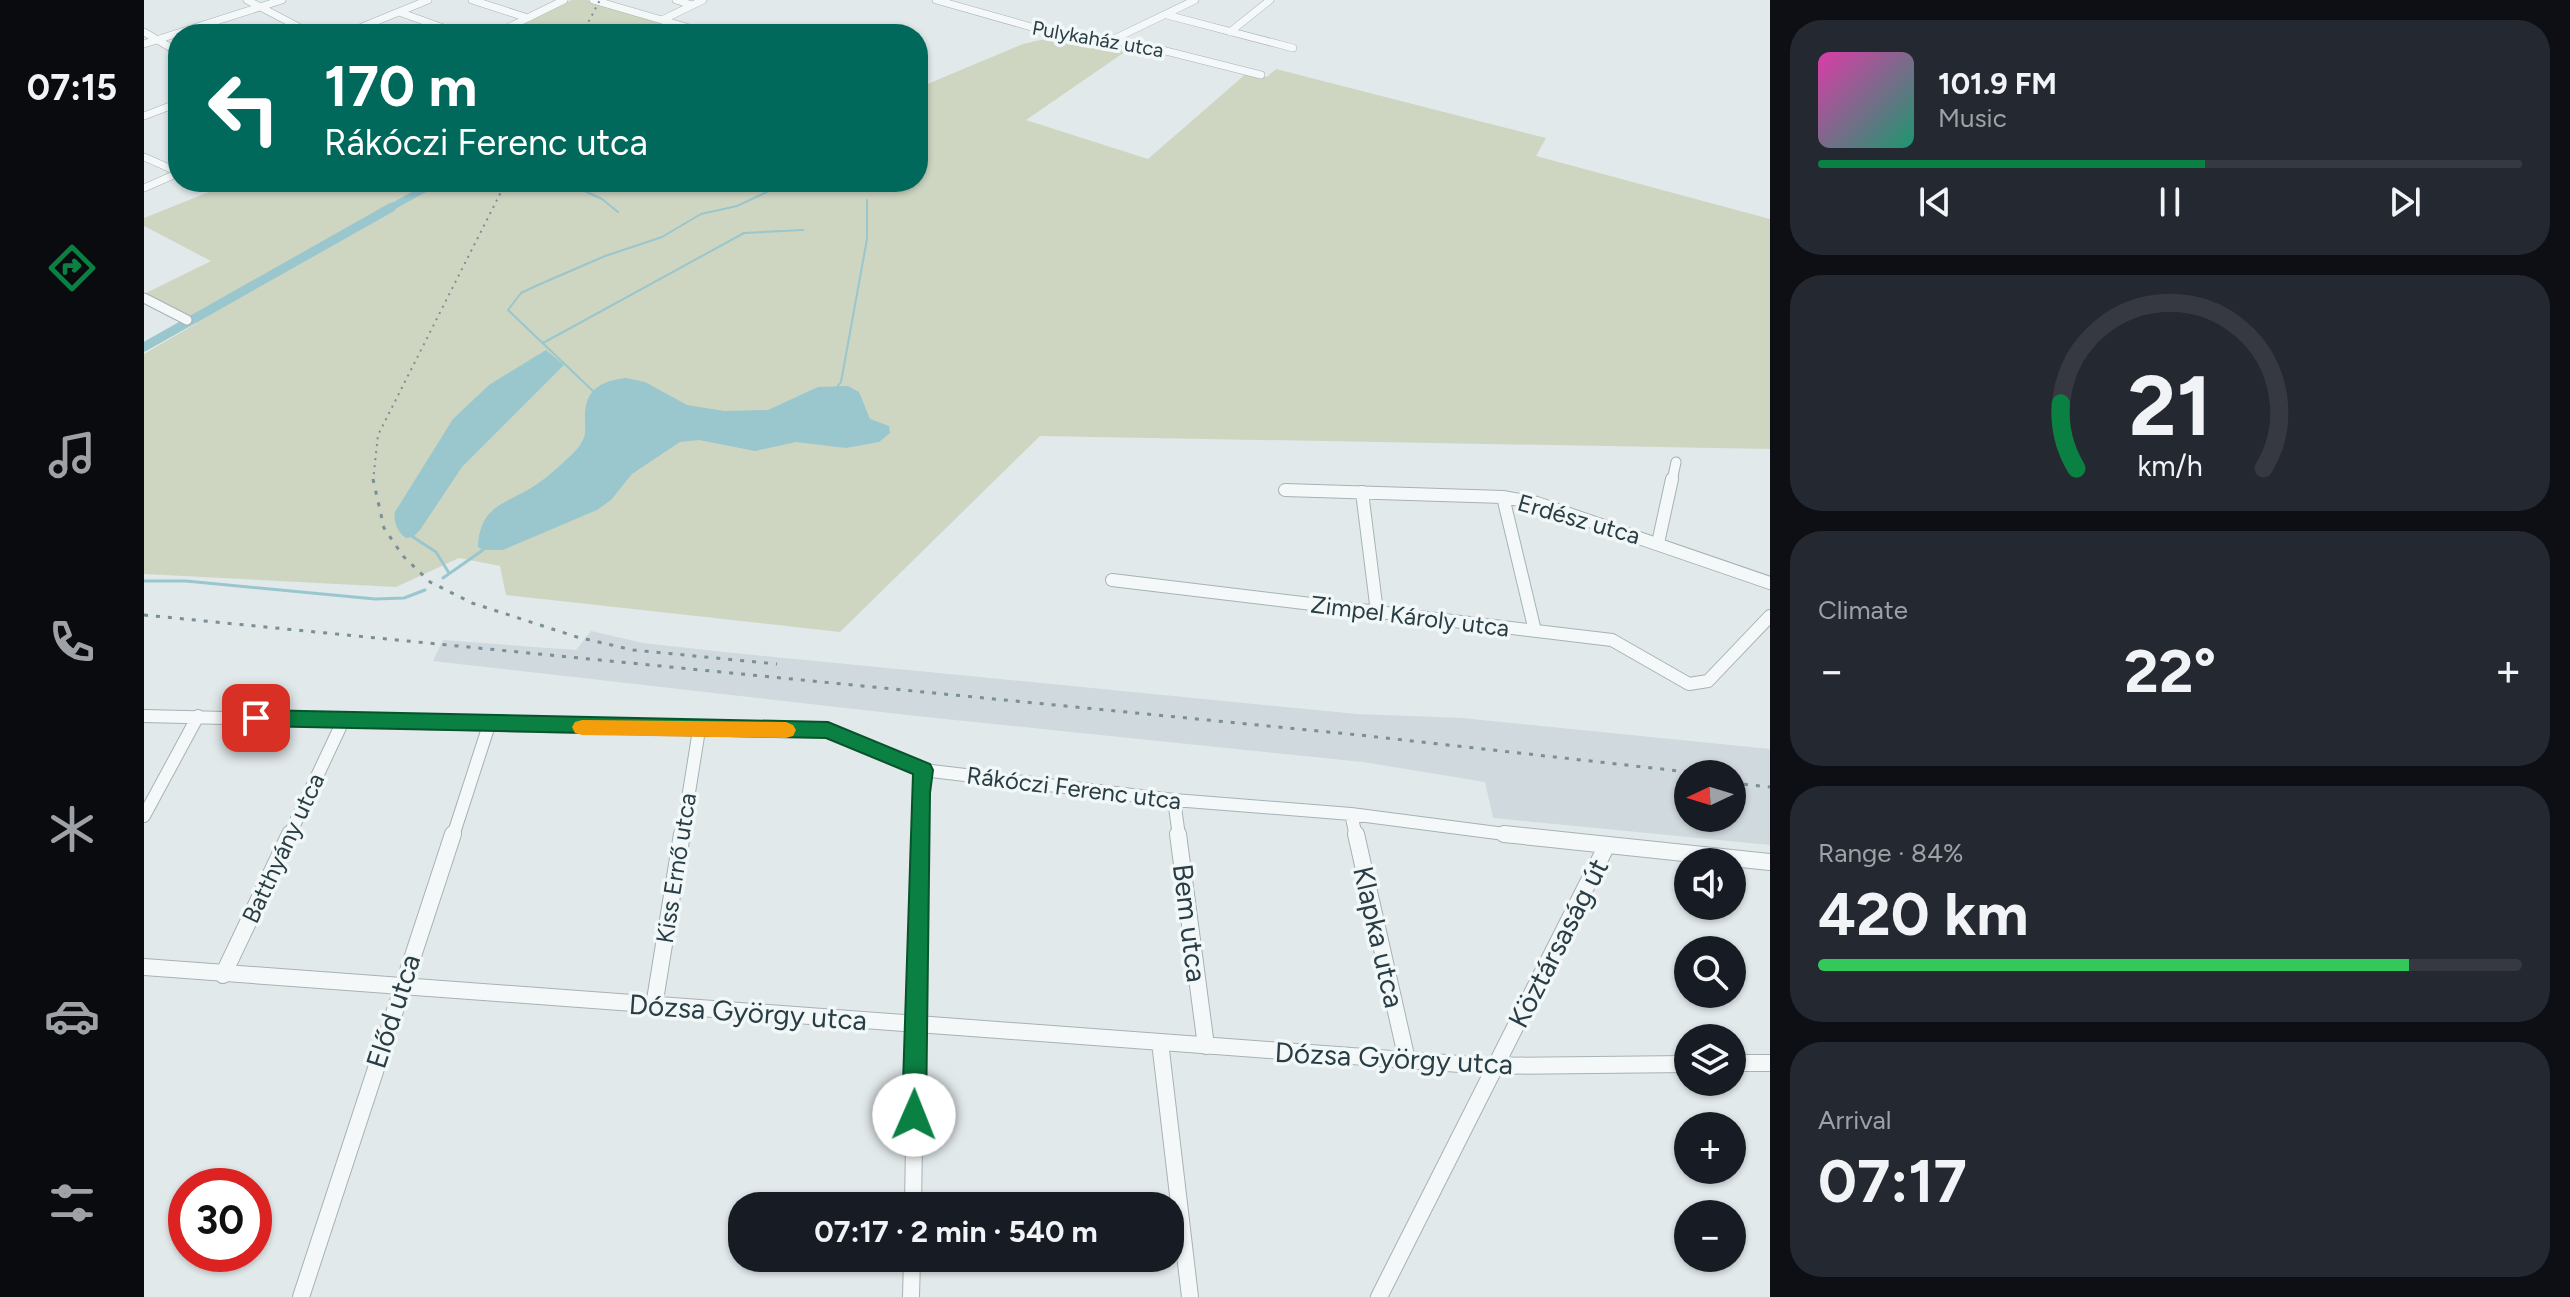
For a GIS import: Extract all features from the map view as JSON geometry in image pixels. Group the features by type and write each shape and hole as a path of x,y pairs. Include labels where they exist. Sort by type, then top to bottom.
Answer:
{"street":[{"path":"247,0 293,24"},
{"path":"207,24 282,0"},
{"path":"403,0 415,5"},
{"path":"370,24 428,0"},
{"path":"472,0 528,18"},
{"path":"516,24 564,0"},
{"path":"593,0 676,24"},
{"path":"676,0 692,5"},
{"path":"662,20 703,0"},
{"name":"Pulykaház utca","path":"936,0 1049,32 1142,45 1261,75"},
{"path":"1111,41 1195,0"},
{"path":"1230,32 1270,0"},
{"path":"399,12 432,24"},
{"path":"1167,15 1293,48"},
{"path":"144,32 168,46"},
{"path":"144,44 168,37"},
{"path":"144,116 168,107"},
{"path":"144,157 168,168"},
{"path":"144,188 168,177"},
{"path":"144,298 187,320"},
{"path":"1658,543 1676,462"},
{"name":"Erdész utca","path":"1285,490 1503,497 1537,503 1770,583"},
{"path":"1362,492 1377,612"},
{"path":"1503,497 1535,631"},
{"name":"Zimpel Károly utca","path":"1112,580 1612,640 1689,684 1708,681 1770,616"},
{"name":"Rákóczi Ferenc utca","path":"144,716 699,730 828,730 923,770 1174,800 1351,814 1606,847 1770,862"},
{"path":"144,816 198,716"},
{"name":"Batthyány utca","path":"223,975 343,721"},
{"name":"Előd utca","path":"301,1297 489,725"},
{"name":"Kiss Ernő utca","path":"654,1006 699,730"},
{"path":"913,1192 920,793 923,770"},
{"name":"Bem utca","path":"1174,800 1206,1046"},
{"name":"Klapka utca","path":"1351,814 1407,1060"},
{"name":"Köztársaság út","path":"1379,1297 1606,847"},
{"name":"Dózsa György utca","path":"144,967 1497,1066 1674,1064"},
{"path":"1160,1042 1190,1297"},
{"path":"1746,1063 1770,1063"},
{"path":"911,1297 912,1272"}],"shaded area":[{"path":"591,631 643,643 724,652 1357,714 1462,718 1770,749 1770,845 1493,818 1485,782 1363,762 916,716 433,661 443,640 576,650"}],"green space":[{"path":"572,0 587,0 674,24 520,24"},
{"path":"1054,37 1132,47 1026,120 1148,159 1248,72 1267,77 1276,69 1546,138 1536,156 1770,219 1770,449 1040,436 840,632 506,595 500,566 459,558 396,587 144,574 144,354 197,323 144,294 211,261 144,226 144,218 209,192 928,192 928,84 1023,44"}],"water":[{"path":"546,350 564,365 462,467 420,530 413,537 406,538 397,526 395,512 453,419 489,385"},
{"path":"626,378 645,382 687,405 724,411 768,410 818,387 848,386 859,392 870,419 889,426 890,433 879,442 846,448 796,442 755,451 699,440 680,442 632,474 611,500 597,510 503,550 478,547 483,523 494,509 540,482 579,447 585,435 587,401 595,389"}],"waterway":[{"path":"388,209 419,192"},
{"path":"587,192 618,212"},
{"path":"594,392 508,310 521,293 605,256 662,237 701,214 737,206 767,192"},
{"path":"837,387 841,382 867,239 867,200"},
{"path":"144,347 392,207"},
{"path":"543,343 744,233 803,230"},
{"path":"413,537 436,552 449,573"},
{"path":"443,578 483,550"},
{"path":"144,581 186,581 375,599 404,598 425,590"}],"railway":[{"path":"587,24 600,0"},
{"path":"373,480 378,435 501,192"},
{"path":"373,480 384,528 403,556 430,582 472,603 577,637 633,650 777,664"},
{"path":"144,615 1359,735 1674,770"},
{"path":"1746,784 1770,787"}],"slow traffic":[{"path":"582,727 786,730"}],"route":[{"path":"256,718 828,730 923,770 914,1115"}]}
